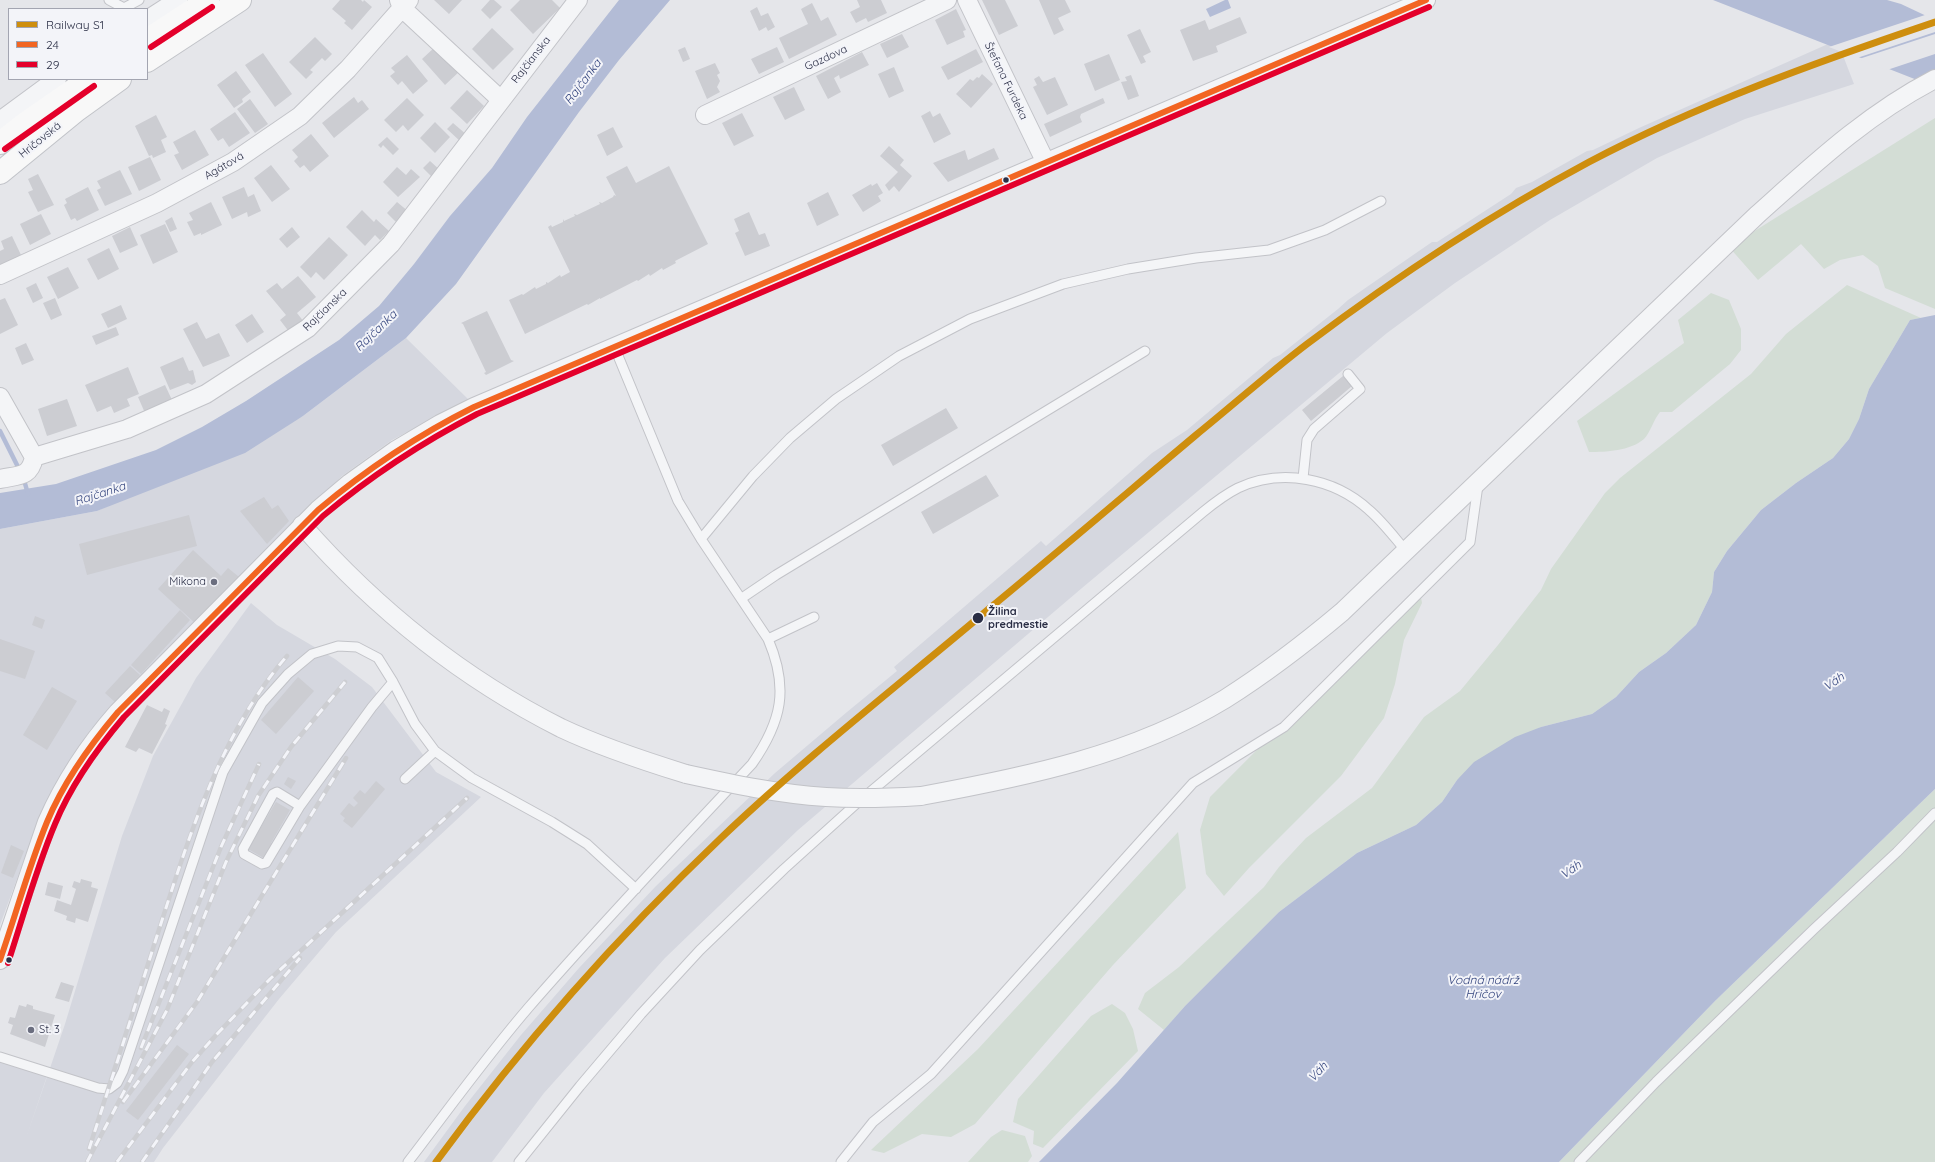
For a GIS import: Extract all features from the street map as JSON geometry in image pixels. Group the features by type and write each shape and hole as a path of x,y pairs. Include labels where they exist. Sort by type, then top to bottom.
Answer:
{"main road":[{"path":"148,39 208,0"},
{"path":"148,60 240,0"},
{"name":"Hričovská","path":"0,143 26,122 88,80"},
{"name":"Hričovská","path":"0,173 77,110 119,80"}],"street":[{"path":"148,19 178,0"},
{"name":"Rajčianska","path":"34,458 127,429 206,394 308,328 391,244 578,0"},
{"name":"Gazdova","path":"705,115 947,0"},
{"name":"Štefana Furdeka","path":"967,0 1046,163"},
{"path":"0,960 47,822 68,778 82,756 118,712 302,525 345,487 375,464 440,424 474,407 1426,0"},
{"path":"403,3 500,100"},
{"name":"Agátová","path":"0,275 157,204 233,162 300,116 348,69 403,3"},
{"path":"302,525 382,606 424,641 488,686 523,708 583,737 643,761 686,774 743,786 826,797 876,798 921,796 993,783 1084,760 1118,749 1180,722 1224,700 1302,646 1342,612 1478,484 1751,221 1801,175 1874,115 1917,88 1935,79"},
{"path":"0,121 56,80"},
{"path":"0,397 34,458 32,468 27,474 0,479"}],"lane":[{"path":"109,0 124,8 139,0"},
{"path":"701,539 753,476 790,438 836,399 899,356 970,319 1063,284 1128,269 1196,258 1269,250 1325,230 1382,201"},
{"path":"408,1162 482,1064 529,1008 636,888 752,764 766,744 776,719 780,694 779,673 775,656 768,640 742,598 701,539 678,500 614,346"},
{"path":"742,598 776,575 1145,352"},
{"path":"1303,478 1307,440 1314,428 1360,389 1348,374"},
{"path":"519,1162 580,1086 641,1014 700,950 784,869 856,804 1219,499 1253,483 1278,478 1303,478 1325,483 1350,495 1370,510 1406,551"},
{"path":"841,1162 873,1122 932,1074 1193,783 1284,727 1470,542 1478,484"},
{"path":"768,640 814,617"},
{"path":"0,1057 98,1088 109,1089 117,1083 123,1071 223,772 262,703 288,674 312,654 338,646 357,647 378,658 394,682 415,724 434,751 472,778 552,822 587,844 636,888"},
{"path":"300,806 277,792 273,794 243,849 244,854 262,864 266,863 300,806 372,707 394,682"},
{"path":"405,779 434,751"},
{"path":"1579,1162 1661,1077 1814,929 1897,852 1935,813"}],"shaded area":[{"path":"1837,40 1854,84 1745,119 1657,158 1550,220 1455,283 1387,333 1082,588 798,830 665,958 544,1093 492,1162 424,1162 465,1106 521,1035 579,968 656,886 775,773 897,671 894,667 1041,541 1046,546 1152,453 1187,430 1273,358 1280,355 1348,300 1432,242 1437,242 1511,194 1516,188 1532,182 1587,151 1593,150"},
{"path":"1935,118 1935,309 1885,288 1878,266 1863,255 1840,260 1824,269 1801,244 1758,280 1729,247"},
{"path":"1847,285 1921,318 1910,320 1869,389 1859,419 1849,439 1833,458 1796,483 1761,510 1727,551 1714,572 1712,592 1696,625 1666,653 1639,672 1616,697 1592,714 1541,727 1457,780 1442,802 1416,825 1357,853 1279,912 1185,1006 1164,1030 1138,1009 1145,993 1179,967 1264,887 1279,867 1306,838 1372,788 1424,717 1460,691 1541,590 1551,569 1605,493 1620,478 1751,374 1786,334"},
{"path":"1711,293 1729,300 1741,329 1741,350 1730,364 1672,412 1660,412 1644,439 1632,446 1618,450 1589,452 1577,421 1684,343 1678,320"},
{"path":"406,338 469,400 392,440 342,476 91,729 64,770 49,800 28,849 0,925 0,529 97,511 303,416"},
{"path":"1419,587 1422,603 1404,640 1395,684 1384,718 1341,776 1249,868 1224,896 1206,874 1200,830 1210,797"},
{"path":"251,603 277,625 335,659 372,687 436,772 481,797 336,932 279,999 163,1148 154,1162 0,1162 0,1058 47,1076 26,1138 65,1024 122,836 153,756 196,678"},
{"path":"1935,789 1935,1162 1559,1162 1716,1000"},
{"path":"1178,832 1186,888 1113,965 975,1124 951,1137 922,1134 884,1153 871,1150 978,1049"},
{"path":"1112,1004 1125,1013 1133,1029 1138,1051 1043,1148 1033,1144 1034,1131 1013,1122 1018,1099 1091,1016"},
{"path":"1002,1130 1025,1136 1032,1156 1028,1162 968,1162 991,1137"}],"water":[{"name":"Rajčanka","path":"619,0 670,0 619,60 579,112 456,284 406,338 303,416 245,453 97,511 0,529 0,493 56,484 156,450 202,427 246,401 339,340 379,306 414,264 450,216 492,168 527,117"},
{"path":"1228,0 1231,8 1210,17 1206,9"},
{"path":"1713,0 1887,0 1901,4 1935,20 1935,87"},
{"name":"Vodná nádrž Hričov","path":"1935,315 1935,789 1716,1000 1559,1162 1039,1162 1117,1083 1185,1006 1279,912 1357,853 1416,825 1442,802 1457,780 1474,762 1515,737 1541,727 1592,714 1616,697 1639,672 1666,653 1696,625 1712,592 1714,572 1727,551 1761,510 1796,483 1833,458 1849,439 1859,419 1869,389 1910,320"}],"pier":[{"path":"1928,14 1935,18 1935,32 1857,58 1829,47"},
{"path":"1935,34 1935,54 1887,70 1859,59"}],"building":[{"path":"340,0 361,0 363,2 364,0 372,7 352,30 344,23 346,21 332,9"},
{"path":"434,0 462,0 449,14"},
{"path":"490,0 494,0 502,7 490,19 481,10"},
{"path":"520,0 552,0 560,8 533,34 510,10"},
{"path":"857,0 881,0 887,13 868,22 866,18 856,23 850,12 860,7"},
{"path":"982,0 1005,0 1018,26 999,35"},
{"path":"1039,0 1065,0 1071,12 1058,18 1064,30 1054,35"},
{"path":"812,3 821,21 828,17 837,35 789,59 779,38 808,24 801,9"},
{"path":"757,7 761,16 768,13 775,27 768,31 766,27 759,31 750,11"},
{"path":"956,9 966,30 963,31 965,37 947,45 935,20"},
{"path":"1240,17 1247,33 1216,46 1218,52 1193,61 1180,30 1205,20 1209,30"},
{"path":"492,28 514,49 493,70 472,49"},
{"path":"1140,29 1151,52 1143,56 1146,62 1141,64 1127,35"},
{"path":"902,34 909,47 887,58 880,44"},
{"path":"315,37 332,54 325,61 322,58 310,70 313,72 306,79 289,62"},
{"path":"435,47 461,70 445,85 422,59"},
{"path":"685,47 690,59 683,62 678,50"},
{"path":"777,47 784,62 759,74 751,59"},
{"path":"976,49 983,62 948,80 941,67"},
{"path":"862,52 869,65 840,79 839,75 834,78 841,92 828,99 816,76"},
{"path":"263,53 292,94 275,107 245,65"},
{"path":"1109,54 1120,80 1095,91 1084,64"},
{"path":"407,55 428,81 413,94 402,81 398,85 390,76 395,72 391,68"},
{"path":"715,63 720,73 717,75 720,81 717,87 720,92 707,99 695,71"},
{"path":"894,67 904,91 889,98 878,74"},
{"path":"236,71 251,92 242,99 243,102 234,108 217,85"},
{"path":"982,74 993,84 971,108 956,94 970,79 973,81 977,77 979,78"},
{"path":"1131,75 1139,96 1128,100 1121,82 1127,81 1125,77"},
{"path":"1039,76 1043,82 1055,77 1068,105 1047,115 1033,87 1037,85 1034,79"},
{"path":"794,87 805,110 785,120 773,97"},
{"path":"467,90 484,106 467,124 450,108"},
{"path":"354,97 358,103 362,100 369,109 334,138 322,123"},
{"path":"407,98 424,115 408,131 403,125 396,132 384,120"},
{"path":"1103,98 1105,103 1081,114 1080,117 1082,122 1050,137 1044,124"},
{"path":"250,99 268,124 255,133 237,109"},
{"path":"930,111 933,117 940,113 951,134 934,143 921,116"},
{"path":"235,112 250,133 229,147 223,138 218,141 210,129"},
{"path":"742,113 754,136 734,146 722,123"},
{"path":"156,115 167,137 161,140 166,152 153,158 152,155 149,156 135,126"},
{"path":"435,122 450,137 435,153 420,138"},
{"path":"453,123 467,135 461,142 447,129"},
{"path":"613,127 623,147 607,156 597,135"},
{"path":"195,130 209,155 182,170 174,155 179,153 173,142"},
{"path":"311,134 329,156 310,172 304,165 300,168 294,161 298,157 292,150"},
{"path":"387,137 399,149 393,155 383,145 381,148 378,145"},
{"path":"889,146 904,160 900,165 912,176 899,192 894,186 889,191 885,185 898,172 880,156"},
{"path":"994,148 999,159 948,182 933,163 965,150 968,160"},
{"path":"150,157 161,180 139,191 128,167"},
{"path":"430,161 441,171 434,179 423,168"},
{"path":"271,165 290,189 272,202 254,178"},
{"path":"627,166 636,183 669,166 708,244 675,261 676,263 663,270 662,268 650,276 649,274 638,281 637,280 588,305 587,304 525,334 509,300 522,294 523,295 535,287 536,289 560,275 561,277 570,272 548,227 551,225 552,227 563,222 563,219 564,221 575,216 574,214 577,215 600,204 599,202 602,203 614,195 616,196 606,177"},
{"path":"397,167 406,175 411,169 420,177 398,197 383,182"},
{"path":"120,170 132,194 105,206 97,190 101,188 97,181"},
{"path":"38,174 54,205 38,212 28,192 33,190 28,179"},
{"path":"877,183 883,193 878,196 881,201 863,212 852,195 871,184 872,186"},
{"path":"88,187 99,210 77,221 75,218 71,220 64,205 67,203 65,199"},
{"path":"244,187 248,197 254,194 261,211 248,217 247,212 232,219 222,197"},
{"path":"828,192 839,215 817,226 807,203"},
{"path":"211,202 222,225 201,235 201,233 194,236 187,222 193,220 189,213"},
{"path":"397,202 409,212 398,224 387,213"},
{"path":"362,210 374,222 376,219 389,231 380,240 375,235 365,246 346,227"},
{"path":"749,212 759,235 765,233 770,246 745,256 735,233 739,231 734,219"},
{"path":"41,214 51,234 30,245 20,224"},
{"path":"172,217 177,229 170,232 165,221"},
{"path":"165,224 178,252 153,264 140,235"},
{"path":"130,227 138,245 120,253 112,236"},
{"path":"292,227 300,237 287,248 279,239"},
{"path":"12,236 21,255 0,265 0,251 4,249 1,241"},
{"path":"329,237 348,255 324,280 316,272 311,278 300,267"},
{"path":"109,248 119,269 98,280 87,259"},
{"path":"68,267 79,288 58,299 47,277"},
{"path":"298,276 316,297 297,313 304,322 290,333 280,320 286,315 266,291 277,283 282,289"},
{"path":"36,283 43,298 33,303 26,288"},
{"path":"5,298 18,325 0,334 0,300"},
{"path":"55,298 62,315 51,320 43,303"},
{"path":"121,305 127,319 108,328 101,314"},
{"path":"487,311 511,360 514,361 486,375 484,373 486,372 463,324 461,323"},
{"path":"252,314 264,332 247,343 235,325"},
{"path":"197,322 206,339 219,333 230,356 203,367 183,329"},
{"path":"116,327 119,335 96,345 92,336"},
{"path":"26,343 34,360 22,365 15,348"},
{"path":"183,357 189,371 193,370 196,382 192,385 188,383 170,390 160,367"},
{"path":"128,367 139,394 127,399 130,406 114,413 111,406 97,412 85,385"},
{"path":"1343,376 1352,386 1311,421 1302,410"},
{"path":"165,385 172,400 145,413 138,397"},
{"path":"67,399 77,426 47,436 38,409"},
{"path":"946,408 958,428 893,466 881,445"},
{"path":"986,475 999,496 933,534 921,512"},
{"path":"264,497 272,509 278,505 289,521 267,544 240,511"},
{"path":"189,515 197,546 87,575 79,544"},
{"path":"193,550 221,576 228,568 239,577 195,623 158,589"},
{"path":"180,610 190,620 141,674 131,665"},
{"path":"35,616 45,620 42,629 32,625"},
{"path":"0,639 35,651 25,679 0,671"},
{"path":"130,666 140,675 115,702 105,693"},
{"path":"298,677 314,691 276,734 261,720"},
{"path":"52,687 77,701 47,750 23,735"},
{"path":"147,705 162,712 164,708 170,711 165,724 167,725 152,754 139,748 136,752 125,747"},
{"path":"288,777 296,781 291,789 284,784"},
{"path":"376,781 385,789 352,828 343,821 345,818 340,814 349,803 354,807 358,803 353,798 360,790 365,794"},
{"path":"276,802 290,810 271,843 278,846 269,861 248,849"},
{"path":"11,845 24,851 13,878 1,873"},
{"path":"81,879 92,882 91,887 98,889 88,922 76,918 75,923 66,920 67,916 54,911 57,900 71,905 76,889 72,887 74,881 80,883"},
{"path":"48,882 63,886 60,899 45,895"},
{"path":"61,982 74,986 69,1002 55,998"},
{"name":"St. 3","path":"27,1004 33,1006 33,1009 55,1015 45,1047 10,1034 13,1025 8,1023 10,1017 15,1018 19,1005 26,1007"},
{"path":"177,1045 189,1054 138,1120 126,1111"}],"waterway":[{"path":"0,431 19,469"},
{"path":"24,480 28,494"}],"railway":[{"path":"89,1149 193,828 224,755 242,720 263,687 287,656"},
{"path":"87,1162 167,1010 226,862 258,796 291,747 345,682"},
{"path":"123,1102 197,1002 346,758"},
{"path":"141,1048 221,847 259,764"},
{"path":"117,1162 192,1062 217,1034 270,979 467,798"},
{"path":"142,1162 212,1062 300,958"}],"rail line":[{"name":"S1","path":"436,1162 502,1076 571,994 644,914 721,838 820,750 1307,344 1409,271 1444,248 1516,203 1589,162 1673,121 1759,85 1935,22"}],"transit line":[{"name":"24","path":"0,960 28,873 47,822 61,792 97,737 118,712 318,510 355,480 412,441 474,407 1426,0"},
{"name":"29","path":"151,47 212,7"},
{"name":"29","path":"8,963 48,841 61,810 76,782 104,742 124,717 323,516 397,460 436,436 477,414 1429,7"},
{"name":"29","path":"5,149 94,86"}],"place":[{"name":"Mikona","path":"214,582"},
{"name":"Žilina predmestie","path":"978,618"},
{"name":"St. 3","path":"31,1030"}],"water label":[{"name":"Váh","path":"1834,682"},
{"name":"Váh","path":"1571,870"},
{"name":"Váh","path":"1318,1072"}]}
